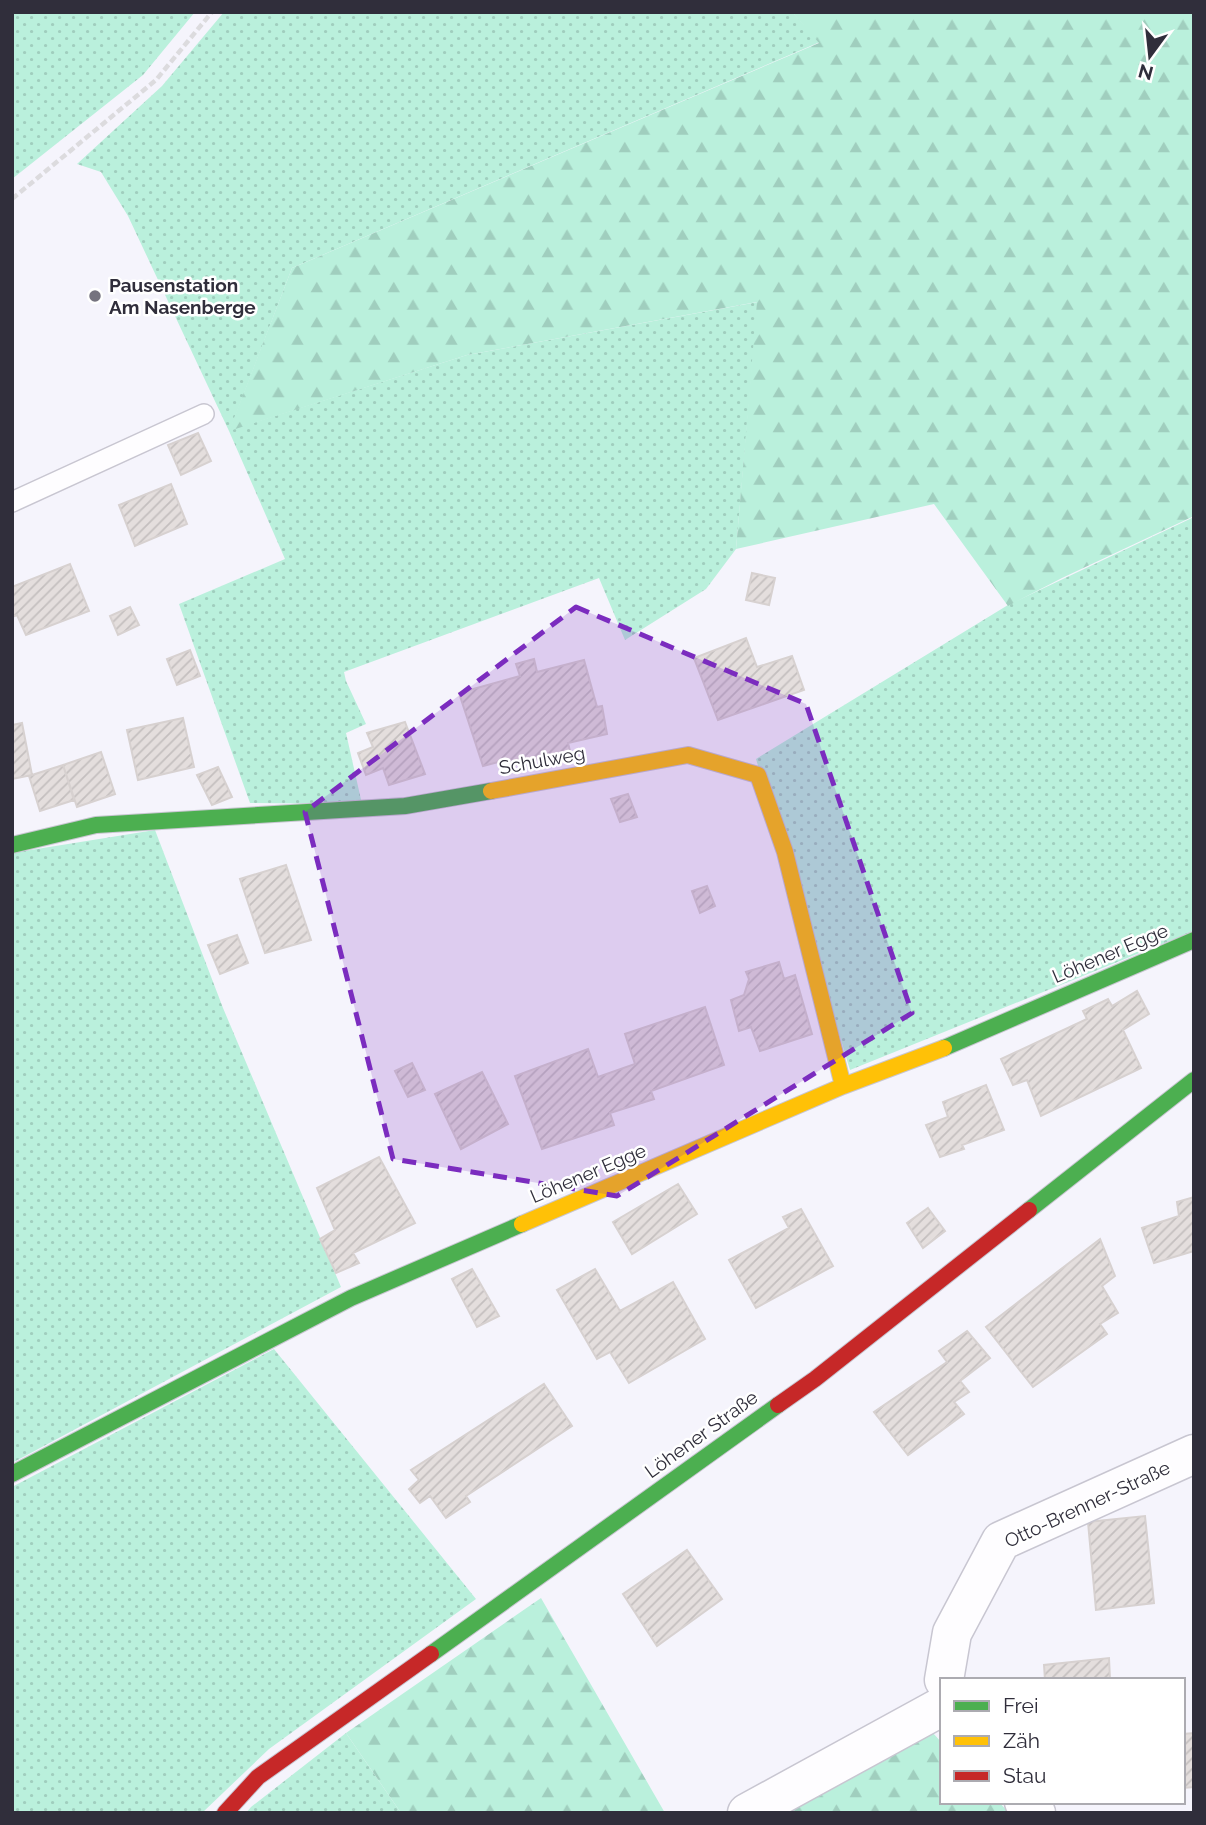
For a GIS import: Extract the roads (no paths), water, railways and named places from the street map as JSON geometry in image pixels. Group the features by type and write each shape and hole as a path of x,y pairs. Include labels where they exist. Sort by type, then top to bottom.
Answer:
{"street":[{"name":"Schulweg","path":"12,845 96,825 405,806 688,755 758,775 785,852 843,1086"},
{"name":"Löhener Egge","path":"12,1474 351,1298 843,1086 960,1042 1194,940"},
{"name":"Löhener Straße","path":"225,1813 258,1777 815,1379 1194,1080"},
{"name":"Otto-Brenner-Straße","path":"945,1678 952,1633 1001,1541 1194,1454"},
{"name":"Otto-Brenner-Straße","path":"747,1813 940,1699"}],"lane":[{"path":"12,502 204,414"}],"place":[{"name":"Pausenstation Am Nasenberge","path":"95,296"}]}
